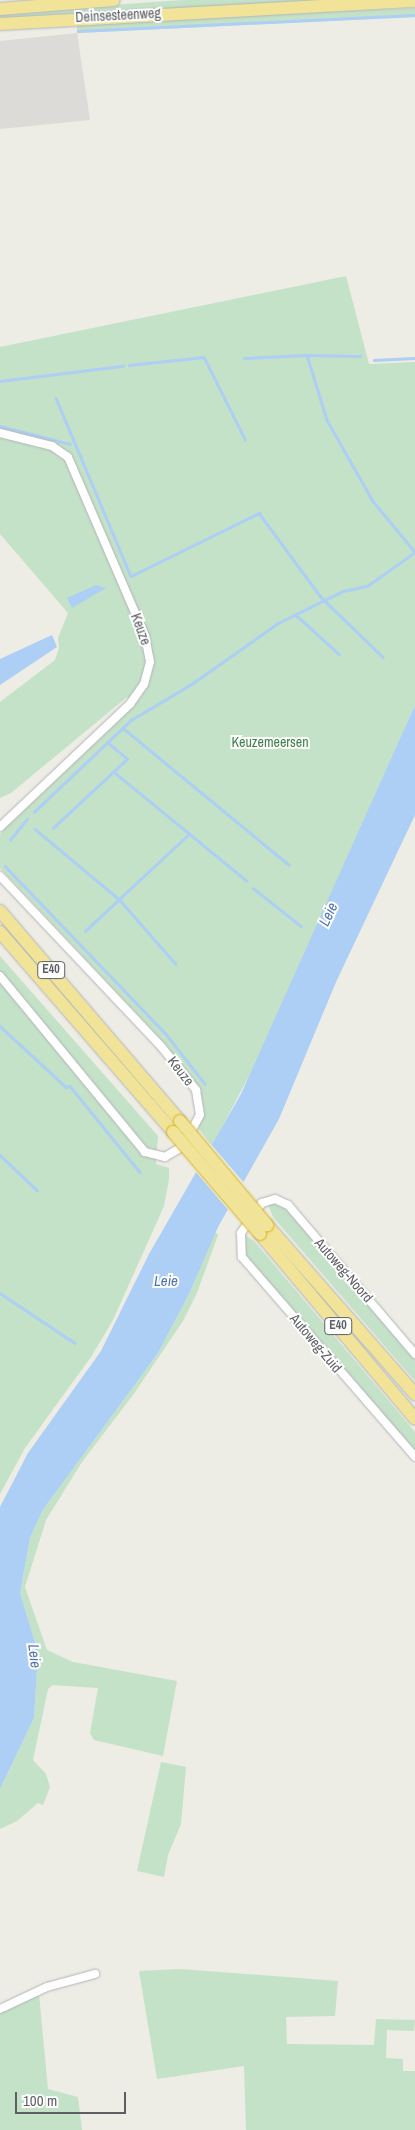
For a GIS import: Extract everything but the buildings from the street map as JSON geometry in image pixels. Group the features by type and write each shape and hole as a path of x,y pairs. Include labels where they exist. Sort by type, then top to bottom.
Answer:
{"highway":[{"name":"Deinsesteenweg","path":"0,9 114,0"},
{"name":"Deinsesteenweg","path":"0,24 415,1"},
{"name":"E40","path":"0,911 264,1229 415,1419"},
{"name":"E40","path":"0,932 37,975 177,1126"},
{"path":"0,939 37,975"},
{"name":"E40","path":"264,1229 415,1394"}],"street":[{"name":"Keuze","path":"0,433 52,446 68,457 145,636 150,662 144,684 130,704 0,827"},
{"name":"Keuze","path":"0,876 160,1045 196,1090 200,1115 182,1147 165,1158 153,1156 139,1146 0,976"},
{"name":"Autoweg-Noord","path":"246,1222 265,1199 275,1199 288,1205 415,1354"},
{"name":"Autoweg-Zuid","path":"246,1222 239,1244 242,1256 415,1457"},
{"path":"0,2008 47,1987 95,1974"}],"shaded area":[{"path":"77,33 90,120 0,129 0,41"}],"green space":[{"path":"182,0 327,0 0,19 0,13"},
{"path":"415,8 415,17 77,33 77,24"},
{"name":"Keuzemeersen","path":"346,276 369,364 415,362 415,705 262,1051 212,1146 198,1128 204,1109 200,1090 168,1047 0,868 0,835 5,827 135,704 127,697 11,793 0,798 0,702 55,660 59,648 58,638 68,613 0,534 0,347"},
{"path":"0,956 158,1136 156,1164 169,1168 169,1179 164,1206 113,1320 91,1357 25,1448 0,1494"},
{"path":"267,1202 286,1207 415,1359 415,1381 273,1217"},
{"path":"215,1232 218,1235 197,1293 183,1321 133,1395 82,1462 46,1520 25,1587 47,1650 73,1662 177,1681 163,1756 94,1740 90,1733 98,1688 53,1685 48,1689 33,1760 46,1774 50,1787 43,1805 38,1803 17,1821 0,1829 0,1789 34,1718 38,1652 20,1593 30,1538 42,1511 158,1353 189,1294"},
{"path":"244,1234 255,1242 415,1432 415,1452 245,1255"},
{"path":"161,1762 186,1767 181,1824 168,1855 164,1877 137,1871"},
{"path":"180,1969 338,1981 335,2016 286,2017 287,2044 374,2045 376,2019 415,2020 414,2031 387,2030 386,2058 403,2059 403,2071 415,2071 415,2130 246,2130 244,2066 157,2079 139,1971"},
{"path":"39,1994 48,2089 78,2097 82,2130 0,2130 0,2013"}],"water":[{"path":"96,585 106,588 72,608 67,598"},
{"path":"52,635 57,647 0,685 0,659"},
{"name":"Leie","path":"415,705 415,815 336,982 279,1119 218,1227 189,1294 158,1353 42,1511 30,1538 20,1593 38,1652 34,1718 0,1789 0,1507 28,1453 101,1351 149,1254 241,1094"}],"pier":[{"path":"211,1144 245,1184 229,1211 195,1171"}],"waterway":[{"path":"78,31 415,15"},
{"path":"307,355 360,356"},
{"path":"244,358 307,355 327,420 373,501 414,551"},
{"path":"129,365 204,357 245,439"},
{"path":"374,360 415,358"},
{"path":"0,381 123,366"},
{"path":"56,398 131,576 259,513 321,597 383,657"},
{"path":"0,426 70,444"},
{"path":"34,812 131,720 193,683 278,623 343,591 367,586 415,552"},
{"path":"296,615 339,654"},
{"path":"123,728 289,865"},
{"path":"53,828 127,759 107,742"},
{"path":"114,772 246,880"},
{"path":"10,840 27,819"},
{"path":"35,829 119,899 176,964"},
{"path":"85,931 189,834"},
{"path":"5,866 166,1034 205,1084"},
{"path":"253,888 301,926"},
{"path":"0,1026 66,1087 70,1086 140,1172"},
{"path":"0,1155 37,1190"},
{"path":"0,1293 75,1343"}]}
